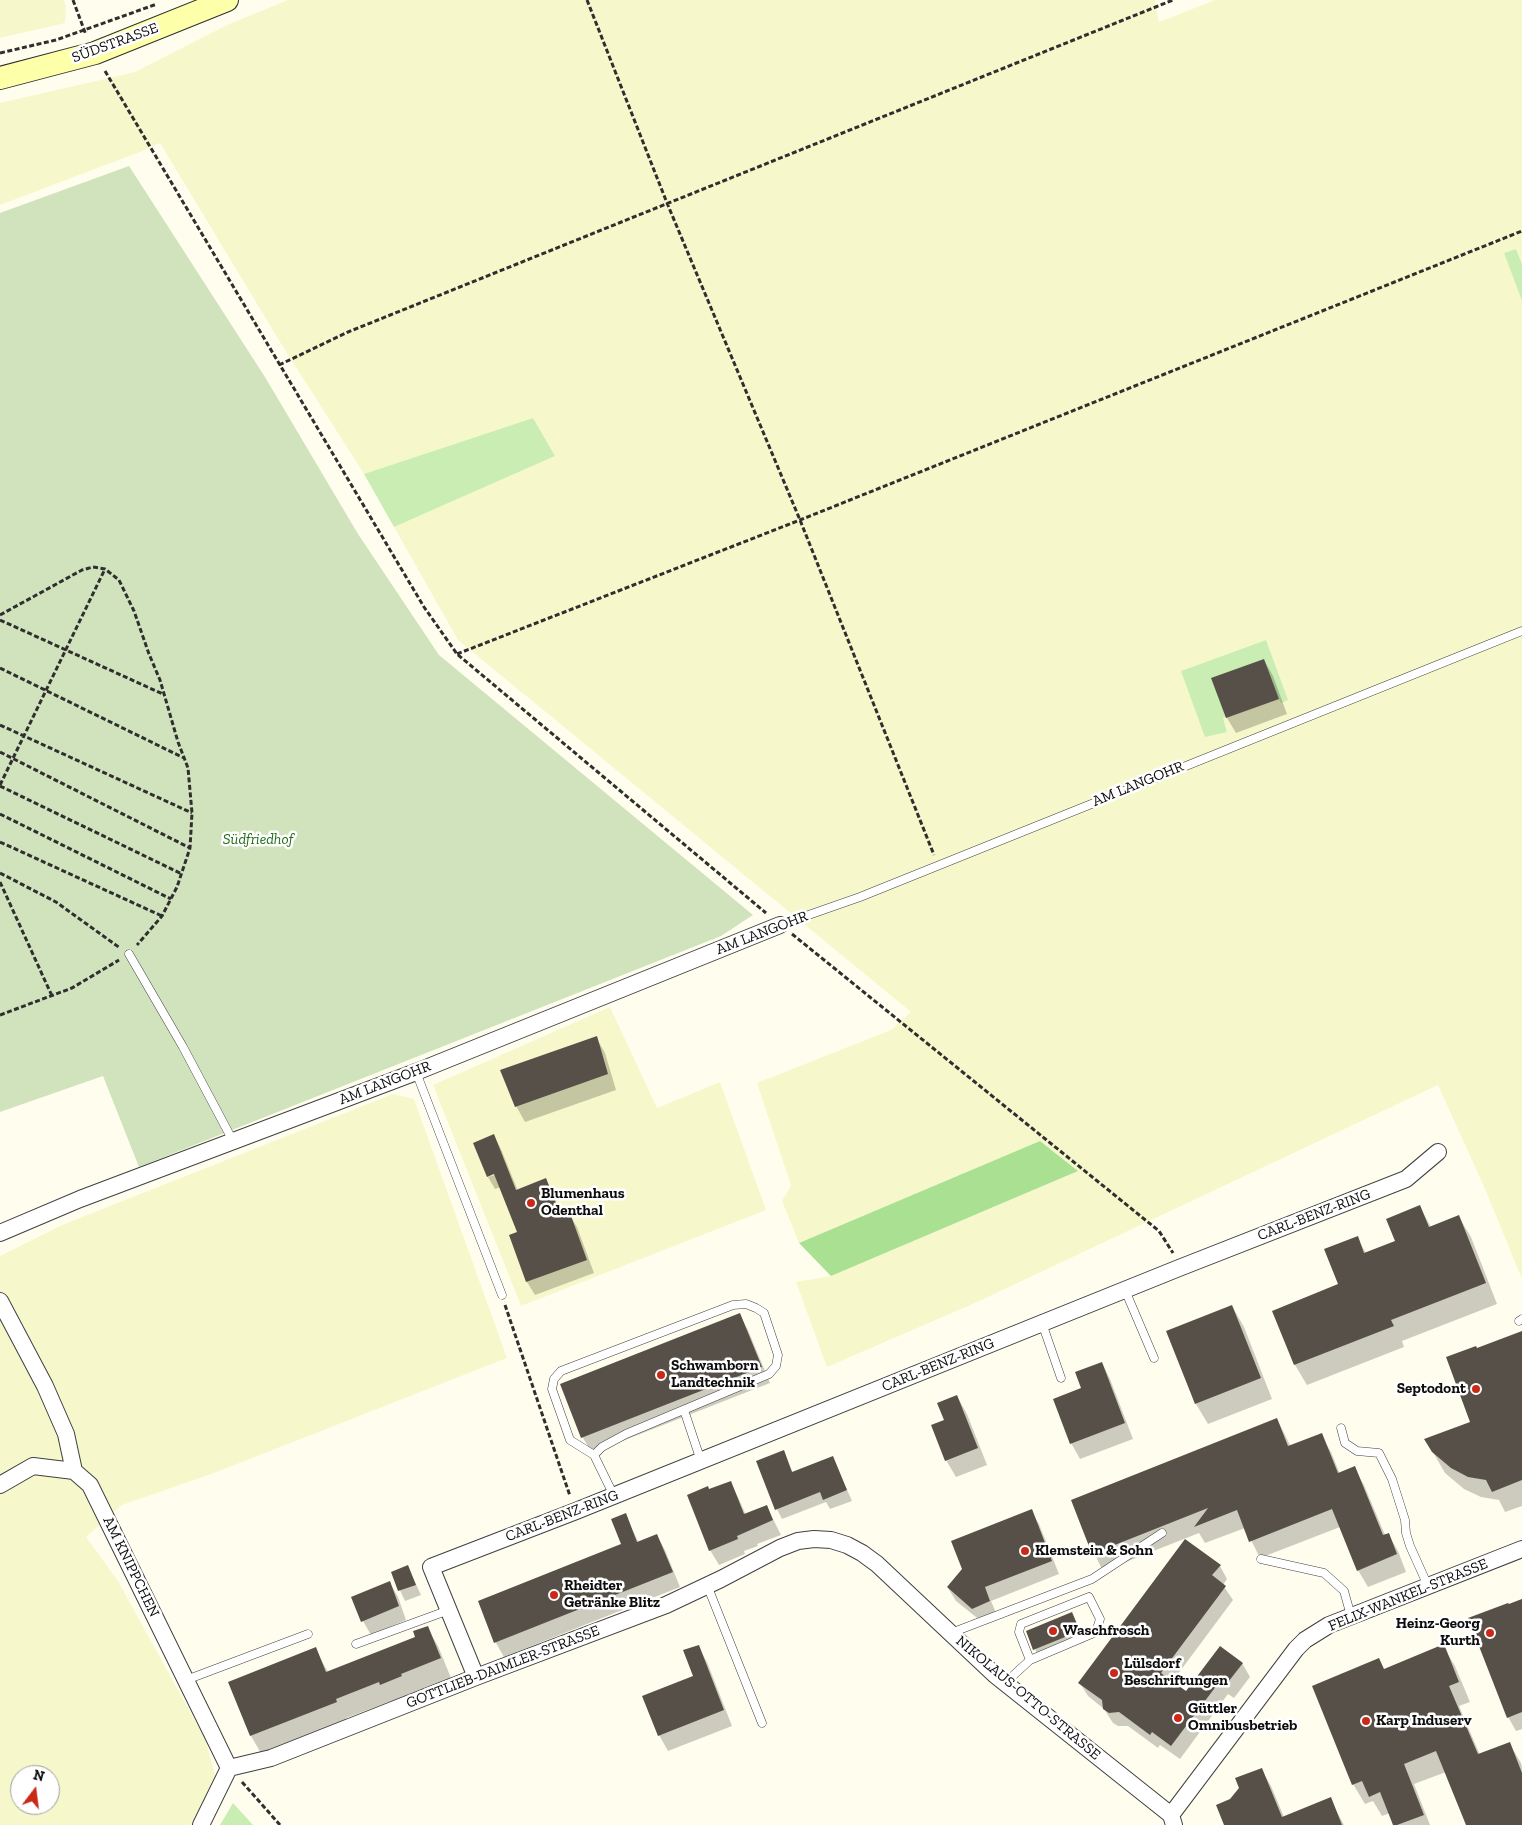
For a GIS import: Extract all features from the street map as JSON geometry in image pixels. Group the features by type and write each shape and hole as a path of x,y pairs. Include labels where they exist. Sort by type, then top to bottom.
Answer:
{"street":[{"name":"SÜDSTRASSE","path":"0,78 95,53 227,0"},
{"name":"AM LANGOHR","path":"0,1233 80,1199 416,1072 780,925"},
{"name":"CARL-BENZ-RING","path":"449,1610 431,1567 614,1496 1179,1268 1406,1179 1438,1152"},
{"path":"0,1301 45,1386 66,1434 74,1471 34,1466 0,1485"},
{"name":"AM KNIPPCHEN","path":"74,1471 90,1484 230,1768"},
{"name":"GOTTLIEB-DAIMLER-STRASSE","path":"230,1768 271,1758 476,1676 666,1605 780,1548 798,1541 814,1538 831,1540"},
{"name":"NIKOLAUS-OTTO-STRASSE","path":"831,1540 847,1545 862,1553 876,1564 1005,1683 1172,1820"},
{"name":"FELIX-WANKEL-STRASSE","path":"1172,1820 1296,1649 1305,1640 1329,1625 1522,1549"},
{"path":"449,1610 476,1676"},
{"path":"201,1825 230,1768"}],"lane":[{"name":"AM LANGOHR","path":"780,925 860,897 938,864 1522,631"},
{"path":"129,954 183,1047 233,1141"},
{"path":"416,1072 502,1295"},
{"path":"1125,1290 1154,1358"},
{"path":"594,1455 602,1447 626,1434 769,1374 776,1366 778,1355 764,1313 746,1304 733,1305 561,1371 554,1379 552,1389 570,1440 594,1455 614,1496"},
{"path":"1042,1323 1061,1378"},
{"path":"684,1410 701,1461"},
{"path":"1341,1428 1346,1443 1357,1451 1379,1453 1392,1479 1405,1520 1410,1546 1428,1586"},
{"path":"951,1633 1092,1579 1162,1533"},
{"path":"1261,1559 1324,1573 1344,1591 1351,1616"},
{"path":"707,1586 762,1722"},
{"path":"1005,1683 1030,1660 1096,1632 1100,1618 1089,1597 1021,1624 1019,1632 1030,1660"},
{"path":"356,1644 449,1610"},
{"path":"186,1680 308,1634"}],"path":[{"path":"73,0 95,53 278,364 424,607 456,654 780,925 1159,1231 1171,1248 1179,1268"},
{"path":"587,0 667,203 800,520 938,864"},
{"path":"278,364 348,332 1173,0"},
{"path":"0,53 56,40 158,3"},
{"path":"456,654 800,520 1522,232"},
{"path":"0,615 82,570 92,567 105,569 119,580 129,598 165,695 178,742 188,768 192,813 190,848 182,874 171,899 162,916 129,954 72,988 0,1015"},
{"path":"105,569 0,785 182,874"},
{"path":"0,620 165,695"},
{"path":"0,668 184,758"},
{"path":"0,725 192,813"},
{"path":"0,752 190,848"},
{"path":"0,814 171,899"},
{"path":"0,842 162,916"},
{"path":"0,874 56,902 129,954"},
{"path":"0,882 52,996"},
{"path":"502,1295 576,1511"},
{"path":"230,1768 280,1825"}],"green space":[{"path":"0,0 64,0 66,7 65,23 0,38"},
{"path":"288,0 1155,0 1159,22 1215,0 1522,0 1522,264 1516,249 1504,253 1522,301 1522,1279 1485,1189 1438,1085 975,1303 827,1367 796,1282 831,1276 1078,1171 1040,1141 799,1243 782,1201 791,1186 757,1083 891,1030 911,1012 458,640 394,527 555,456 533,418 364,474 283,347 160,143 0,205 0,103 135,72 227,25","holes":["1266,640 1278,697 1223,718 1227,732 1181,671"]},
{"name":"Südfriedhof","path":"129,166 265,377 358,534 439,655 753,915 721,936 139,1167 103,1076 0,1112 0,213"},
{"path":"1516,249 1522,264 1522,301 1504,253"},
{"path":"533,418 555,456 394,527 364,474"},
{"path":"1266,640 1288,700 1281,703 1278,697 1223,718 1227,732 1205,737 1181,671"},
{"path":"610,1007 657,1108 720,1082 766,1210 521,1306 433,1085"},
{"path":"393,1094 414,1099 507,1358 214,1473 122,1505 86,1537 118,1581 205,1739 216,1778 191,1825 0,1825 0,1256 62,1225"},
{"path":"1040,1141 1078,1171 831,1276 799,1243"},
{"path":"233,1803 253,1825 220,1825"}],"building":[{"path":"1264,659 1279,699 1226,718 1211,678"},
{"path":"597,1036 608,1074 515,1107 500,1070"},
{"path":"494,1134 516,1190 546,1178 561,1216 570,1213 587,1260 526,1282 509,1235 517,1232 494,1174 487,1177 473,1143"},
{"path":"1420,1205 1429,1227 1459,1215 1486,1283 1391,1320 1394,1326 1294,1365 1272,1311 1338,1284 1324,1249 1358,1236 1364,1253 1395,1241 1386,1219"},
{"path":"1232,1305 1261,1378 1195,1404 1166,1331"},
{"name":"Schwamborn Landtechnik","path":"740,1313 762,1367 581,1438 560,1384"},
{"name":"Septodont","path":"1522,1331 1522,1480 1492,1492 1486,1480 1468,1477 1451,1468 1432,1452 1424,1439 1470,1422 1446,1357 1476,1346 1477,1348"},
{"path":"1102,1362 1125,1423 1070,1444 1053,1399 1081,1388 1075,1372"},
{"path":"957,1395 978,1448 945,1461 931,1425 944,1420 937,1403"},
{"path":"1277,1418 1288,1446 1322,1433 1338,1473 1355,1466 1383,1535 1389,1533 1397,1554 1357,1571 1332,1509 1249,1542 1237,1510 1194,1527 1208,1508 1092,1554 1071,1500"},
{"path":"784,1450 792,1472 833,1456 847,1490 823,1500 820,1492 775,1510 756,1461"},
{"path":"731,1481 744,1514 767,1505 773,1520 737,1536 738,1539 709,1551 687,1495 708,1486 709,1489"},
{"path":"1032,1509 1052,1561 985,1587 990,1601 972,1609 947,1587 962,1569 951,1541"},
{"name":"Rheidter Getränke Blitz","path":"626,1513 637,1542 657,1534 673,1572 494,1643 478,1601 621,1544 611,1519"},
{"path":"1185,1539 1221,1565 1212,1575 1226,1586 1161,1673 1186,1691 1220,1646 1243,1663 1225,1686 1220,1681 1171,1746 1152,1732 1150,1735 1119,1712 1109,1713 1103,1709 1102,1700 1078,1683"},
{"path":"408,1565 416,1585 398,1591 391,1572"},
{"path":"390,1581 399,1606 361,1622 351,1597"},
{"path":"1522,1599 1522,1712 1507,1718 1468,1618"},
{"name":"Waschfrosch","path":"1072,1612 1080,1631 1033,1650 1026,1631"},
{"path":"428,1626 441,1658 401,1674 402,1676 380,1685 379,1682 336,1699 337,1702 250,1736 228,1682 316,1647 326,1672 415,1637 413,1631"},
{"path":"1444,1644 1459,1682 1449,1686 1478,1754 1510,1742 1522,1773 1522,1825 1466,1825 1436,1751 1404,1764 1424,1815 1393,1825 1380,1792 1369,1797 1362,1781 1352,1785 1312,1686 1379,1658 1384,1669"},
{"path":"699,1645 724,1710 658,1736 642,1696 693,1676 683,1650"},
{"path":"1262,1768 1282,1817 1331,1797 1342,1825 1224,1825 1216,1805 1230,1799 1239,1788 1235,1778"}],"place":[{"name":"Blumenhaus Odenthal","path":"531,1203"},
{"name":"Schwamborn Landtechnik","path":"661,1375"},
{"name":"Septodont","path":"1476,1389"},
{"name":"Klemstein & Sohn","path":"1025,1551"},
{"name":"Rheidter Getränke Blitz","path":"554,1595"},
{"name":"Waschfrosch","path":"1053,1631"},
{"name":"Heinz-Georg Kurth","path":"1490,1633"},
{"name":"Lülsdorf Beschriftungen","path":"1114,1673"},
{"name":"Güttler Omnibusbetrieb","path":"1178,1718"},
{"name":"Karp Induserv","path":"1366,1721"}]}
